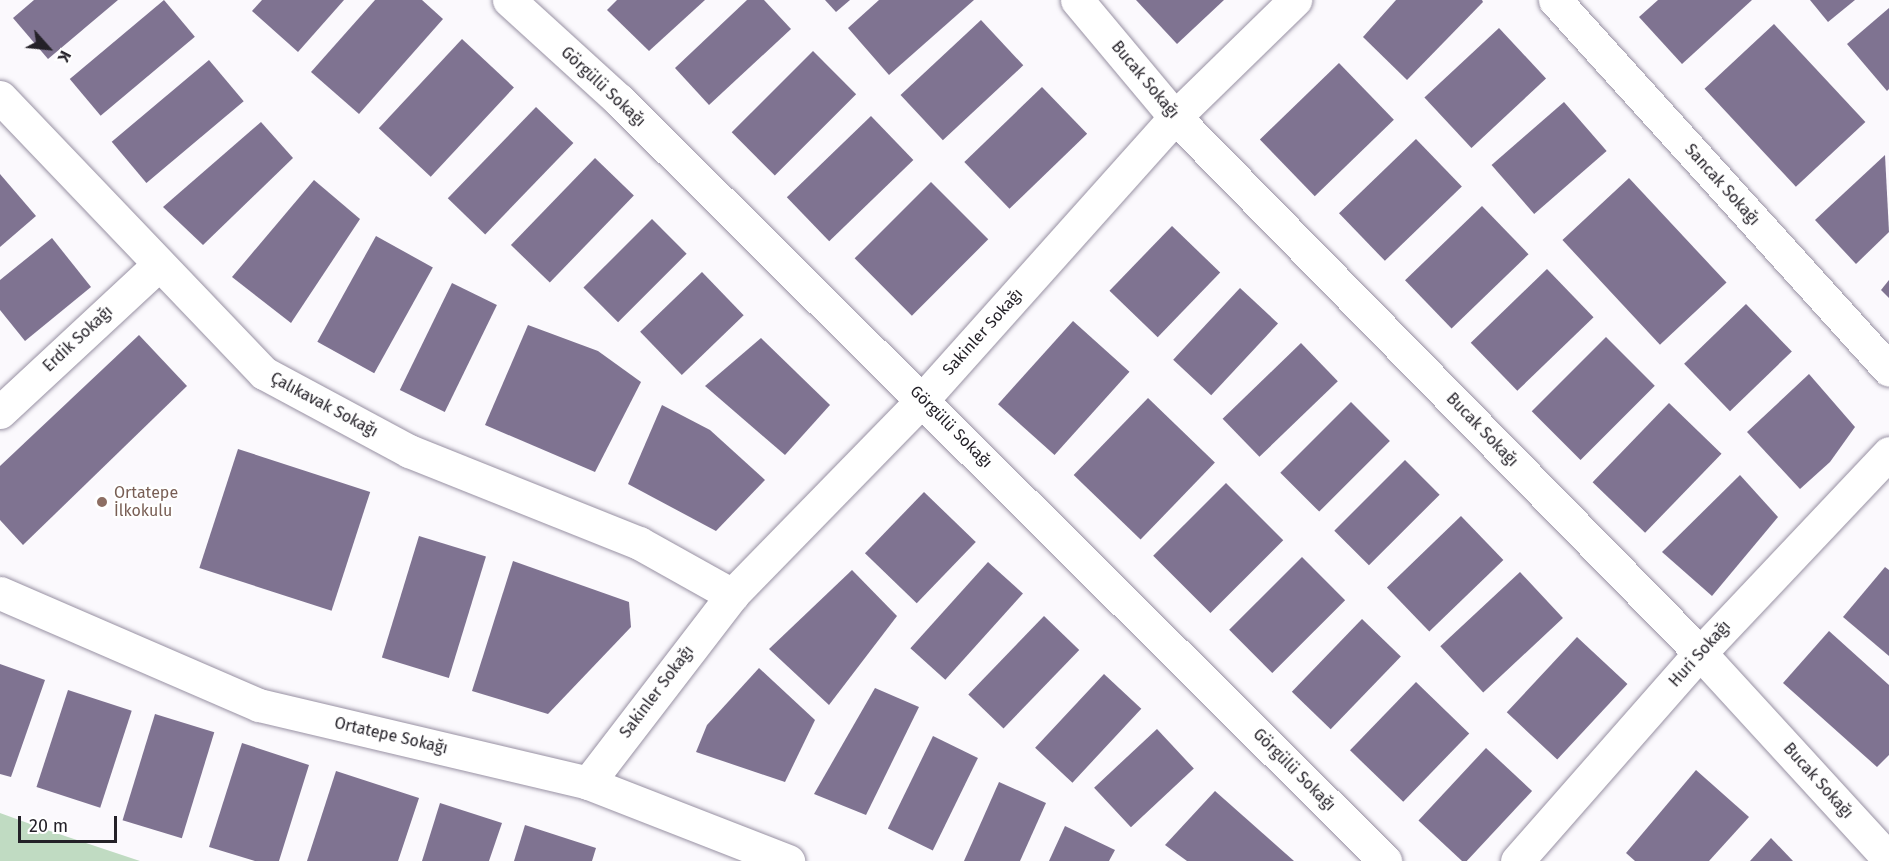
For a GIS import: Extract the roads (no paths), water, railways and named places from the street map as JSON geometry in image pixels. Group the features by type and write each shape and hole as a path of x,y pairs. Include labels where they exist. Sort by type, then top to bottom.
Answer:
{"street":[{"name":"Görgülü Sokağı","path":"509,0 619,99 1385,861"},
{"name":"Bucak Sokağı","path":"1077,0 1175,117 1701,653 1889,859"},
{"name":"Sakinler Sokağı","path":"588,783 732,595 923,399 1175,117 1295,0"},
{"name":"Sancak Sokağı","path":"1555,0 1889,369"},
{"name":"Çalıkavak Sokağı","path":"0,97 157,266 264,374 410,451 639,543 732,595"},
{"name":"Erdik Sokağı","path":"0,412 157,266"},
{"name":"Huri Sokağı","path":"1517,861 1701,653 1889,453"},
{"name":"Ortatepe Sokağı","path":"0,593 259,705 588,783 788,861"}],"place":[{"name":"Ortatepe İlkokulu","path":"102,502"}]}
